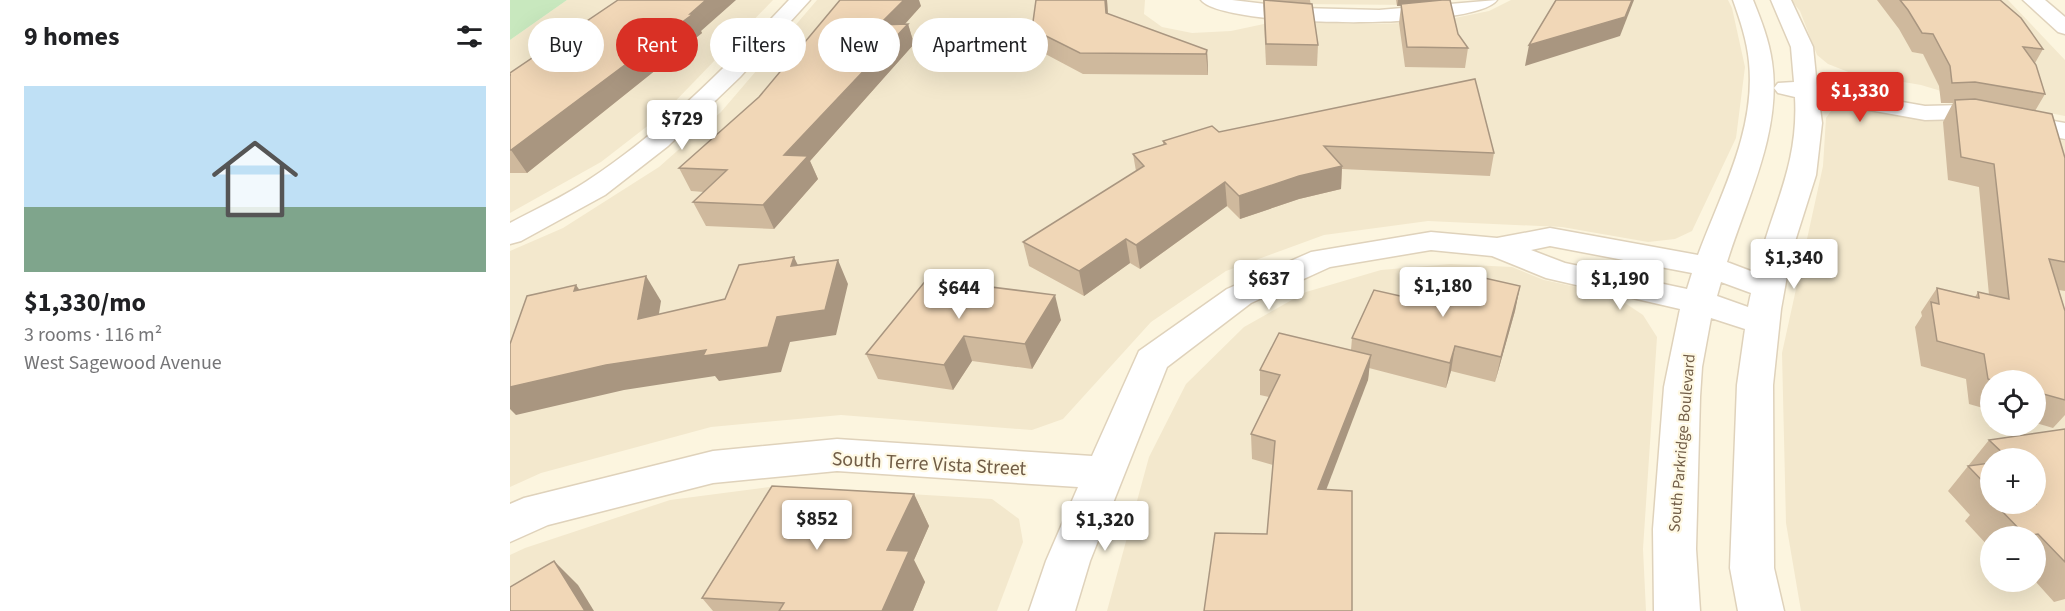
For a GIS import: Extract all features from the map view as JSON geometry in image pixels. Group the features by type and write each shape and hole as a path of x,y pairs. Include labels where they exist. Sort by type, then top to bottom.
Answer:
{"street":[{"path":"510,235 604,183 664,139 725,81 800,0"},
{"path":"1211,0 1271,13 1416,15 1470,8 1487,0"},
{"name":"South Parkridge Boulevard","path":"1677,611 1672,564 1684,368 1699,302 1749,162 1761,114 1761,71 1743,0"},
{"path":"1761,611 1752,568 1755,385 1768,288 1776,254 1802,175 1813,78 1781,0"},
{"path":"2034,0 2065,28"},
{"path":"1761,71 1813,78 1925,113 1963,112 2065,131"},
{"path":"1851,77 1921,91 1963,112"},
{"path":"1052,611 1068,561 1152,360 1239,296 1322,260 1431,241 1497,247 1550,237 1710,267 1768,288"},
{"path":"1497,247 1557,271 1699,302 1762,323"},
{"name":"South Terre Vista Street","path":"510,524 539,510 713,467 837,455 1104,473"}],"shaded area":[{"path":"567,0 773,0 756,18 710,18 710,65 663,114 601,162 510,213 510,40 528,27 528,72 604,72 604,18 541,18"},
{"path":"817,0 1145,0 1144,14 1162,27 1192,33 1231,31 1273,22 1381,24 1440,21 1489,11 1511,0 1728,0 1732,8 1745,67 1736,138 1692,231 1675,239 1648,242 1562,227 1428,221 1324,235 1226,271 1151,322 1063,419 1032,430 841,415 711,427 541,473 510,487 510,251 563,228 659,167 721,112 755,72 806,72 806,18 802,18"},
{"path":"1267,0 1444,0 1411,5 1299,4"},
{"path":"1791,0 2008,0 2065,60 2065,116 1958,96 1921,85 1851,73 1828,64 1817,55 1800,11"},
{"path":"1845,107 1868,107 1957,120 2065,141 2065,611 1801,611 1786,523 1782,353 1823,166 1826,118 1831,111"},
{"path":"1450,264 1512,267 1544,280 1613,295 1643,315 1657,337 1643,549 1646,611 1107,611 1149,457 1186,384 1244,327 1306,292 1381,270"},
{"path":"777,486 992,499 1019,519 1023,542 997,611 510,611 510,555 670,500"}],"green space":[{"path":"510,0 567,0 541,18 528,18 528,27 510,40"}],"building":[{"path":"618,0 706,0 688,18 616,18 616,72 510,150 510,73 528,61 528,72 604,72 604,18 591,18"},
{"path":"840,0 904,0 886,18 825,18"},
{"path":"1036,0 1105,0 1106,13 1207,50 1206,54 1080,53 1048,37 1048,18 1034,18"},
{"path":"1264,0 1312,4 1318,45 1266,44"},
{"path":"1450,0 1458,34 1468,48 1407,47 1401,4"},
{"path":"1556,0 1632,0 1625,17 1529,45"},
{"path":"1900,0 2000,0 2021,18 2043,49 2023,47 2036,65 2045,94 1975,82 1952,83 1950,66 1933,34 1922,33"},
{"path":"900,24 908,24 900,32"},
{"path":"818,26 818,72 863,72 784,155 808,156 763,205 693,202 727,170 679,168 759,97 780,72 806,72 806,41"},
{"path":"1475,79 1494,153 1324,146 1342,166 1299,176 1239,196 1225,182 1136,245 1126,239 1079,271 1023,242 1144,166 1133,154 1166,144 1163,141 1212,126 1219,132"},
{"path":"1975,99 2052,114 2065,158 2065,262 2049,259 2065,311 2065,400 2046,395 2046,370 1987,370 1984,354 1937,341 1931,302 1939,304 1937,288 1979,298 1978,292 2009,299 1994,164 1961,157 1955,100"},
{"path":"794,257 791,266 838,260 825,310 777,317 768,347 703,356 706,350 606,365 510,387 510,344 527,296 576,285 574,291 646,276 638,319 725,299 739,265"},
{"path":"1440,268 1520,286 1501,357 1455,346 1450,363 1352,338 1374,290 1427,302"},
{"path":"927,279 1055,295 1025,344 964,336 944,365 866,354"},
{"path":"1279,333 1371,355 1318,489 1352,491 1352,611 1204,611 1215,533 1267,534 1275,441 1251,434 1280,375 1260,370"},
{"path":"2065,429 2065,562 2046,542 2046,526 2016,526 2005,514 2046,514 2046,448 1997,448 1989,440 2017,436 2046,436 2046,432"},
{"path":"1980,464 1980,479 1968,466"},
{"path":"772,486 914,494 887,550 909,551 882,611 779,611 784,603 702,598"},
{"path":"554,561 585,611 510,611 510,587"}]}
